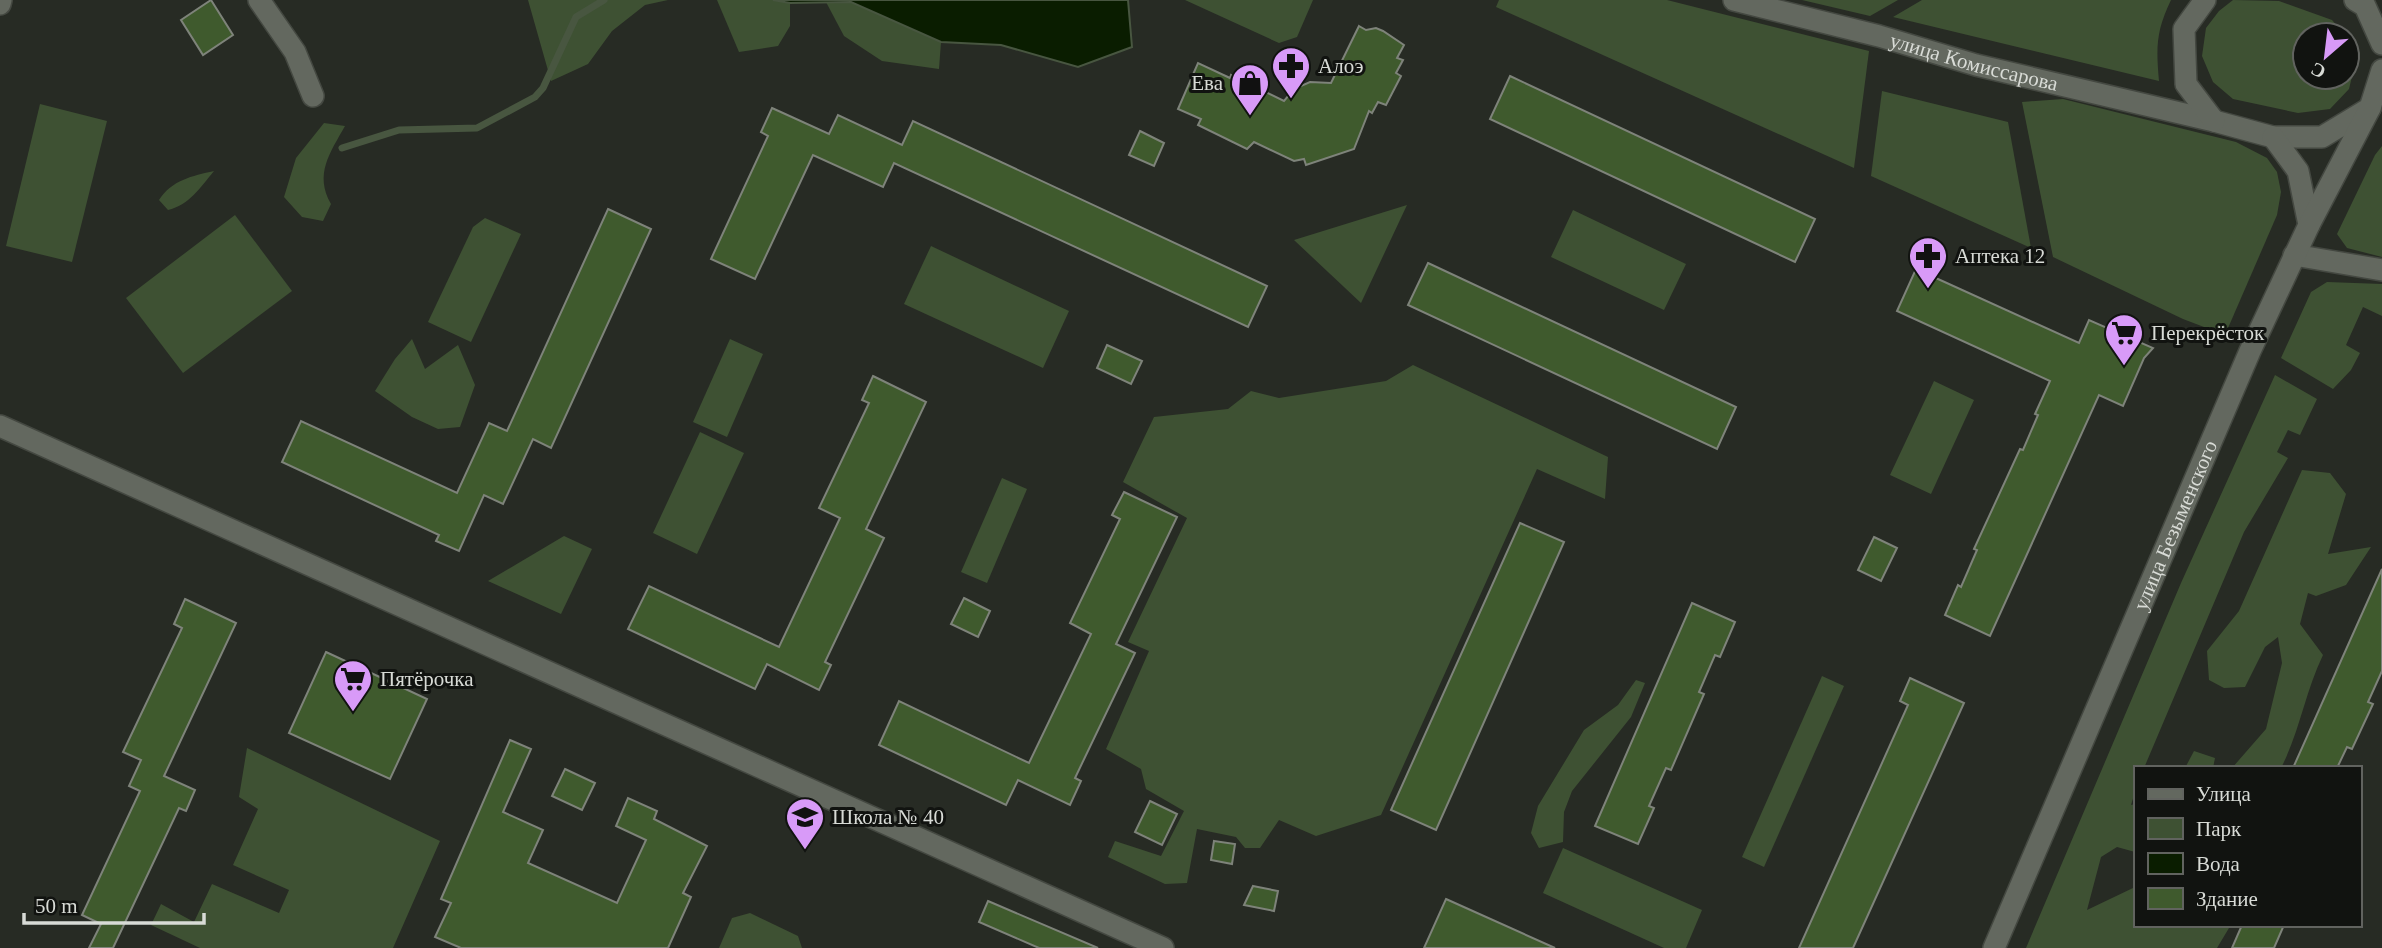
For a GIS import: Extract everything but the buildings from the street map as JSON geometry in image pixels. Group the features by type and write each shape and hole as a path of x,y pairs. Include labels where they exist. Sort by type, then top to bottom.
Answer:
{"main road":[{"path":"259,0 295,52 313,96"},
{"name":"улица Комиссарова","path":"1734,0 1879,36 1987,67 2273,137"},
{"path":"2205,0 2184,29 2186,83 2214,121"},
{"path":"2355,0 2365,6 2382,44"},
{"path":"2273,137 2322,137 2370,108 2382,70"},
{"name":"улица Безыменского","path":"1994,948 2250,351 2294,255 2370,108"},
{"path":"2273,137 2298,171 2309,225"},
{"path":"2294,255 2382,270"},
{"path":"0,426 1163,948"}],"green space":[{"path":"528,0 668,0 645,5 612,31 588,64 551,81"},
{"path":"717,0 773,0 790,3 790,26 778,46 739,52"},
{"path":"1185,0 1313,0 1297,37 1279,43"},
{"path":"1499,0 1667,0 1869,51 1854,168 1496,7"},
{"path":"1802,0 1898,0 1870,16"},
{"path":"1922,0 2171,0 2158,39 2159,81 1893,17"},
{"path":"2233,0 2279,1 2332,20 2291,21 2291,91 2347,91 2330,109 2298,113 2233,99 2213,82 2202,56 2206,28 2219,11"},
{"path":"826,2 851,2 941,42 939,69 882,61 844,36"},
{"path":"1882,91 2008,122 2031,248 1871,176"},
{"path":"2063,99 2236,142 2267,158 2277,172 2281,192 2277,215 2225,335 2183,319 2053,257 2022,102"},
{"path":"40,104 107,121 72,262 6,246"},
{"path":"324,123 345,126 326,164 324,183 331,204 323,221 302,217 284,197 296,158"},
{"path":"2382,146 2382,257 2347,248 2337,234 2375,155"},
{"path":"214,171 194,195 175,208 168,210 159,200 176,183"},
{"path":"1407,205 1361,303 1294,240"},
{"path":"1573,210 1686,264 1664,310 1551,257"},
{"path":"235,215 292,291 183,373 126,298"},
{"path":"485,218 521,234 471,342 428,322 473,227"},
{"path":"931,246 1069,311 1043,368 904,304"},
{"path":"2327,282 2382,284 2382,316 2363,307 2346,345 2360,353 2351,370 2333,389 2281,358 2311,292"},
{"path":"412,339 425,369 458,345 475,385 460,427 438,429 412,417 375,391 395,359"},
{"path":"730,339 763,354 727,437 693,422"},
{"path":"1413,365 1608,457 1605,499 1537,469 1381,815 1316,836 1279,820 1260,848 1245,848 1236,837 1197,829 1187,883 1165,884 1108,857 1115,841 1161,856 1184,811 1146,789 1141,769 1106,749 1149,651 1128,642 1187,518 1123,482 1154,417 1228,409 1251,391 1279,398 1386,381"},
{"path":"2275,375 2317,399 2300,435 2288,430 2277,452 2288,458 2244,532 2145,766 2134,766 2134,795 2131,805 2134,804 2134,852 2117,847 2101,857 2087,910 2133,888 2134,885 2134,927 2229,928 2217,948 2026,948 2181,583"},
{"path":"1934,381 1974,400 1931,494 1890,475"},
{"path":"700,432 744,453 697,554 653,533"},
{"path":"2302,470 2330,473 2346,494 2328,554 2371,547 2346,585 2316,596 2308,593 2300,624 2323,655 2282,766 2234,766 2266,729 2282,663 2278,637 2265,647 2245,687 2224,688 2209,680 2207,651 2239,611"},
{"path":"1002,478 1027,489 987,583 961,572"},
{"path":"564,536 592,549 561,614 488,581"},
{"path":"1822,676 1844,686 1764,867 1742,857"},
{"path":"1636,680 1645,683 1631,717 1572,791 1564,812 1563,842 1539,848 1531,833 1538,806 1584,730 1618,705"},
{"path":"247,748 440,841 393,948 200,948 151,925 161,904 194,922 212,884 279,913 289,890 233,865 258,809 239,797"},
{"path":"2194,751 2215,758 2213,766 2186,766"},
{"path":"1563,848 1702,910 1686,948 1664,948 1543,893"},
{"path":"750,913 798,936 802,948 719,948 732,918"}],"water":[{"path":"773,0 1128,0 1132,47 1078,67 1001,45 941,42 851,2 790,3"}],"waterway":[{"path":"342,148 399,130 477,128 535,97 543,88 576,17 604,0"}],"place":[{"name":"Алоэ","path":"1291,100"},
{"name":"Ева","path":"1250,117"},
{"name":"Аптека 12","path":"1928,290"},
{"name":"Перекрёсток","path":"2124,367"},
{"name":"Пятёрочка","path":"353,713"},
{"name":"Школа № 40","path":"805,851"}]}
